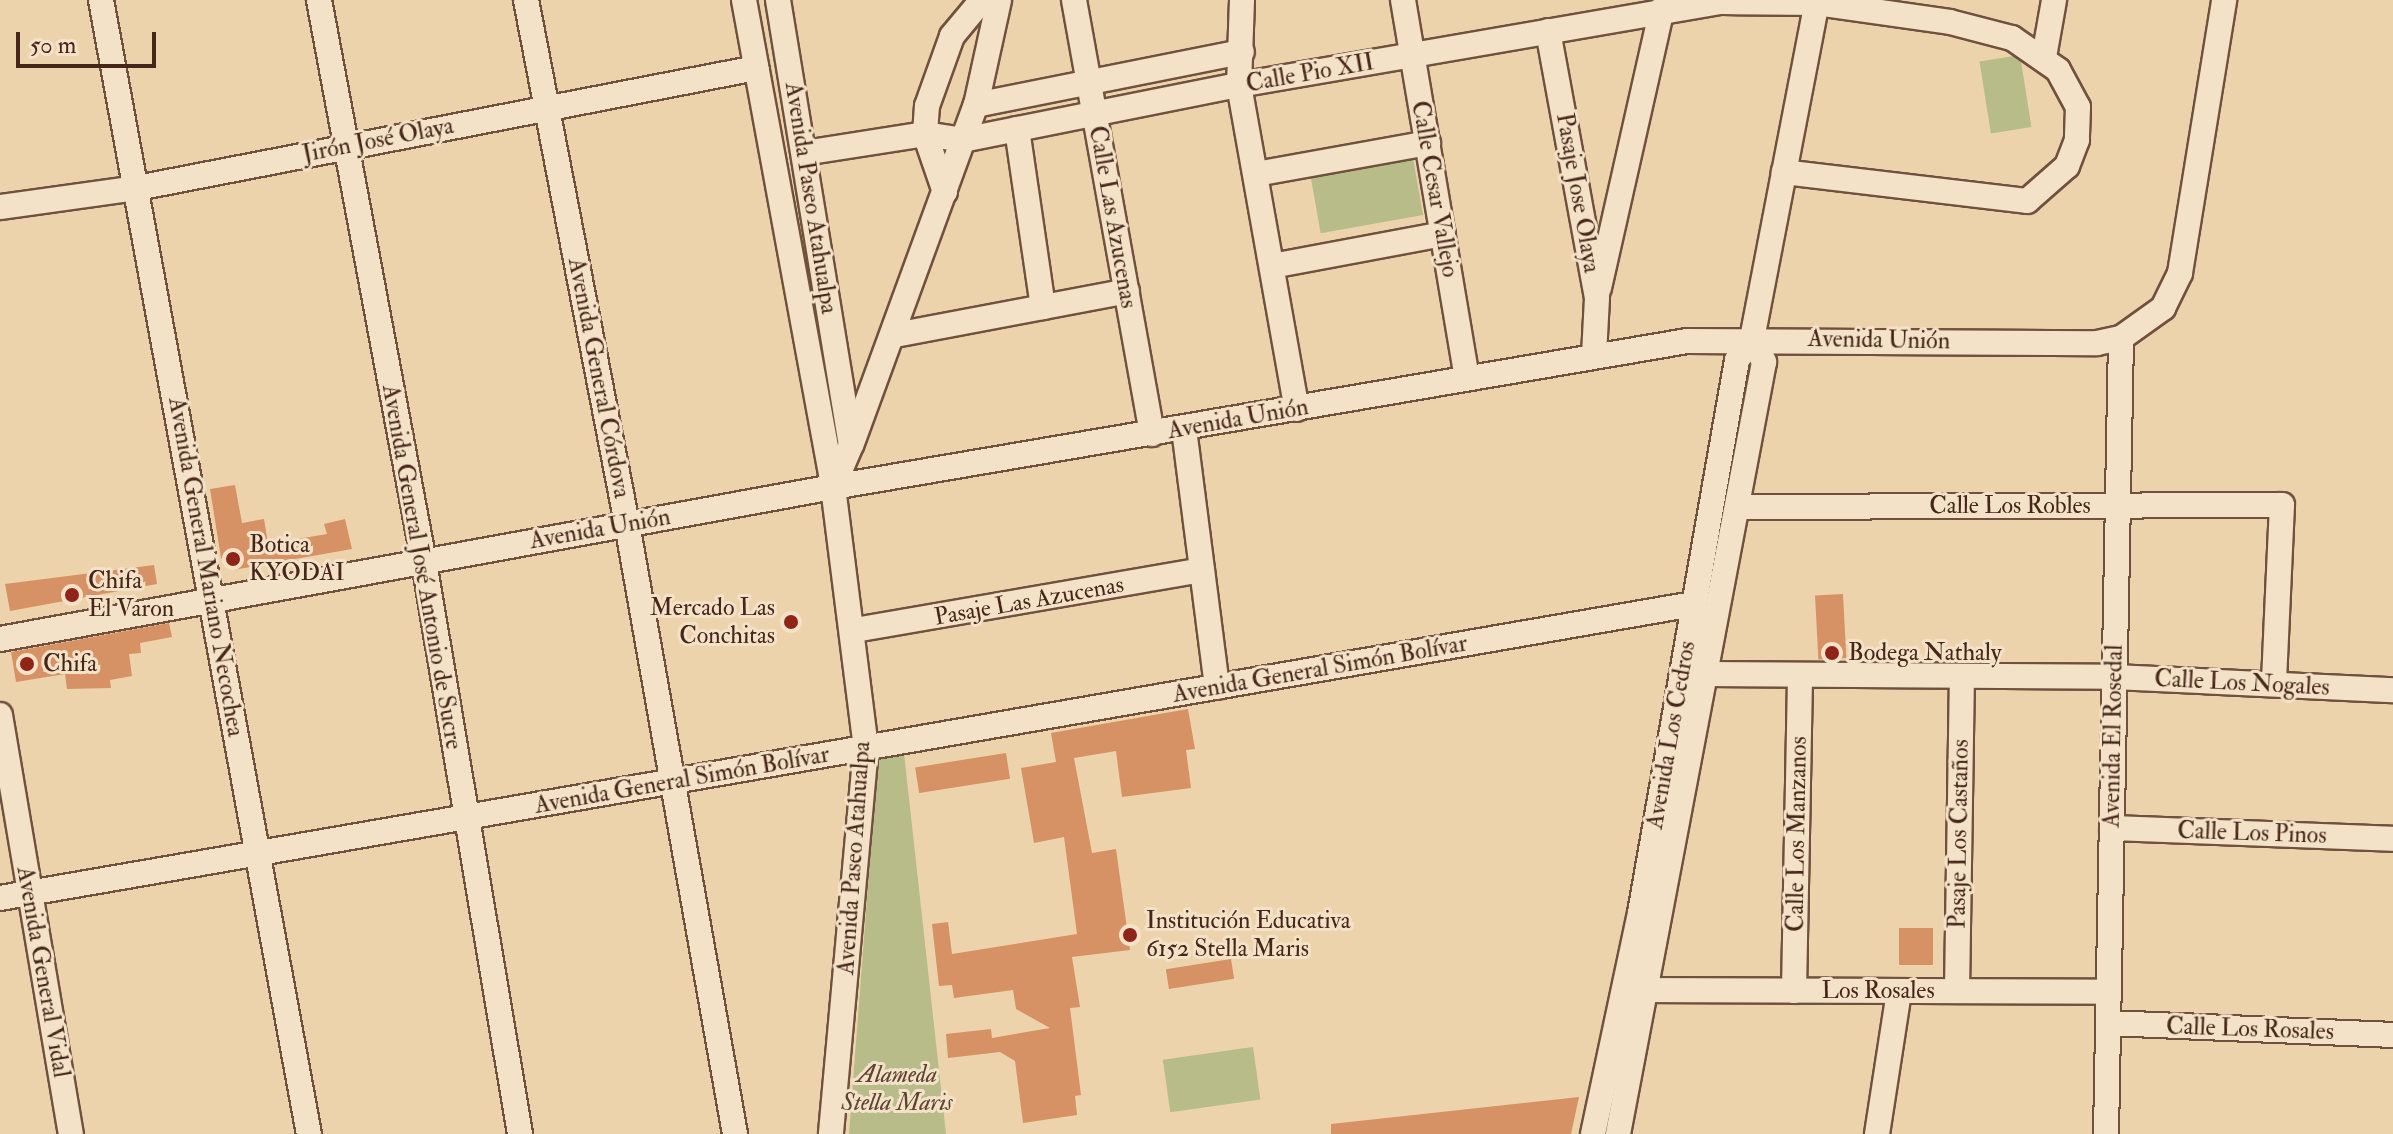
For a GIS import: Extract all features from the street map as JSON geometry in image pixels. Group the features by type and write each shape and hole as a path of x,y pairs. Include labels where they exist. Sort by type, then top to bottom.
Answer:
{"street":[{"name":"Avenida General Mariano Necochea","path":"101,0 309,1134"},
{"name":"Avenida General José Antonio de Sucre","path":"319,0 424,562 520,1134"},
{"name":"Avenida General Córdova","path":"526,0 627,524 735,1134"},
{"name":"Avenida Paseo Atahualpa","path":"744,0 833,487 855,630 866,748 831,1134"},
{"path":"945,192 925,134 935,77 952,36 982,0"},
{"path":"833,487 895,335 976,105 999,0"},
{"name":"Calle Las Azucenas","path":"1074,0 1152,434"},
{"path":"1242,0 1239,85 1297,409"},
{"name":"Calle Cesar Vallejo","path":"1403,0 1467,377"},
{"path":"1784,172 2027,201 2067,166 2077,140 2078,107 2067,82 2044,57 2054,0"},
{"name":"Avenida Unión","path":"0,639 833,487 1687,341 2097,343 2121,338 2163,308 2180,273 2224,0"},
{"name":"Avenida Paseo Atahualpa","path":"784,1 804,153 851,445"},
{"name":"Calle Pio XII","path":"804,153 925,134 963,140 1239,85 1662,9 1722,2 1817,3 1950,22 2012,38 2044,57"},
{"name":"Avenida Los Cedros","path":"1593,1134 1640,913 1737,360 1752,339 1817,3"},
{"path":"1597,298 1662,9"},
{"name":"Pasaje Jose Olaya","path":"1548,31 1597,298 1594,355"},
{"name":"Calle Pio XII","path":"976,105 1242,52"},
{"name":"Jirón José Olaya","path":"0,207 137,188 546,106 756,68"},
{"path":"1017,129 1043,307"},
{"path":"1256,174 1428,143"},
{"path":"1272,266 1443,234"},
{"path":"895,335 1127,291"},
{"name":"Avenida El Rosedal","path":"2106,1134 2121,338"},
{"name":"Avenida Los Cedros","path":"1618,1134 1648,990 1764,362 1752,339"},
{"path":"1184,429 1217,687"},
{"name":"Calle Los Robles","path":"1737,507 2282,505 2274,683"},
{"name":"Pasaje Las Azucenas","path":"855,630 1202,570"},
{"name":"Avenida General Simón Bolívar","path":"0,898 1694,604"},
{"name":"Calle Los Nogales","path":"1706,674 2114,677 2393,690"},
{"name":"Calle Los Manzanos","path":"1794,991 1800,676"},
{"name":"Pasaje Los Castaños","path":"1957,991 1962,677"},
{"name":"Avenida General Vidal","path":"0,715 71,1134"},
{"name":"Calle Los Pinos","path":"2112,828 2393,839"},
{"name":"Los Rosales","path":"1648,990 2109,992"},
{"path":"1877,1134 1899,992"},
{"name":"Calle Los Rosales","path":"2108,1023 2393,1035"}],"green space":[{"path":"2020,55 2031,127 1991,134 1980,61"},
{"path":"1413,158 1423,215 1321,233 1311,176"},
{"name":"Alameda Stella Maris","path":"904,753 946,1134 849,1134 878,755"},
{"path":"1253,1047 1260,1099 1170,1112 1163,1060"}],"building":[{"path":"235,485 242,523 264,519 268,544 327,534 324,524 345,519 352,549 233,570 221,558 210,489"},
{"path":"154,565 157,584 10,611 5,584"},
{"path":"1843,594 1846,658 1818,659 1815,595"},
{"path":"169,623 172,637 140,643 141,653 129,654 132,676 110,680 111,688 67,689 65,674 16,682 11,652"},
{"path":"1188,709 1195,749 1186,750 1191,788 1122,797 1116,751 1074,758 1092,853 1116,849 1130,950 1072,957 1080,1007 1070,1008 1081,1095 1075,1096 1077,1115 1023,1123 1015,1061 1000,1052 948,1058 946,1034 991,1029 992,1038 1050,1028 1016,1009 1013,990 954,998 952,985 939,986 932,924 948,922 952,954 1077,934 1064,837 1034,843 1021,768 1056,762 1051,733"},
{"path":"1006,753 1010,779 919,793 915,767"},
{"path":"1899,928 1933,928 1933,965 1899,965"},
{"path":"1231,959 1234,979 1169,989 1166,969"},
{"path":"1579,1097 1571,1134 1331,1134 1331,1124"}],"place":[{"name":"Botica KYODAI","path":"233,559"},
{"name":"Chifa El Varon","path":"72,595"},
{"name":"Mercado Las Conchitas","path":"791,622"},
{"name":"Bodega Nathaly","path":"1832,653"},
{"name":"Chifa","path":"27,664"},
{"name":"Institución Educativa 6152 Stella Maris","path":"1130,935"}]}
